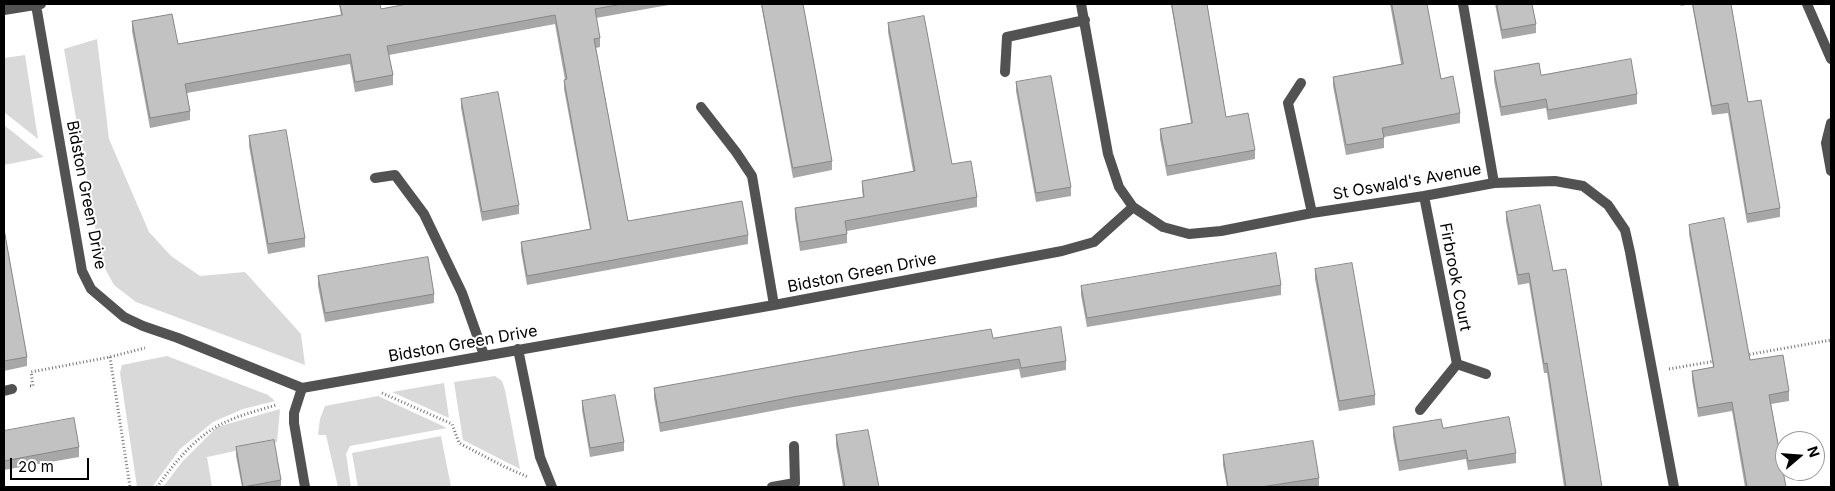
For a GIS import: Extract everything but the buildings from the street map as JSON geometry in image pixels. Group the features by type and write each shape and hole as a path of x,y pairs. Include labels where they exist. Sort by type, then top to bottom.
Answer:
{"street":[{"path":"4,10 39,4"},
{"name":"Bidston Green Drive","path":"39,4 82,271 91,290 124,316 143,326 178,338 302,388 774,305 1062,251 1094,242 1133,207"},
{"name":"St Oswald's Avenue","path":"1081,4 1108,154 1119,187 1133,207 1163,228 1189,234 1220,231 1312,213 1494,183 1554,181 1583,186 1608,205 1625,230 1674,487"},
{"path":"1462,4 1494,183"},
{"path":"1808,4 1831,59"},
{"path":"1005,72 1006,37 1084,20"},
{"path":"1301,83 1288,103 1312,213"},
{"path":"700,107 736,152 752,176 774,305"},
{"path":"1831,123 1826,143 1831,171"},
{"path":"375,178 395,175 424,214 462,293 484,355"},
{"name":"Firbrook Court","path":"1424,196 1457,364"},
{"path":"518,349 540,457 551,487"},
{"path":"1420,410 1457,364 1486,374"},
{"path":"302,388 294,413 294,423 305,487"},
{"path":"772,487 795,483 794,446"}],"path":[{"path":"8,390 33,386 31,372 110,357 178,338"},
{"path":"1737,357 1831,340"},
{"path":"110,357 130,487"},
{"path":"1653,372 1719,360"},
{"path":"351,379 452,424 459,442 505,467 551,487"},
{"path":"157,487 177,461 200,438 227,421 276,405 302,388"}],"shaded area":[{"path":"97,39 109,139 149,232 171,256 200,276 245,272 301,334 305,365 136,302 114,285 101,261 64,49"},
{"path":"25,55 38,139 4,112 4,58"},
{"path":"4,125 44,157 4,165"},
{"path":"167,356 268,395 275,401 243,409 213,422 180,449 152,487 137,487 120,373 122,365"},
{"path":"495,376 502,381 505,390 520,469 463,440 454,382"},
{"path":"444,383 449,418 392,392"},
{"path":"378,396 447,428 350,446 346,454 351,487 338,487 326,435 318,435 320,419 325,406"},
{"path":"280,409 277,442 207,457 212,487 163,487 182,462 217,427"},
{"path":"441,436 451,487 358,487 352,453"}]}
